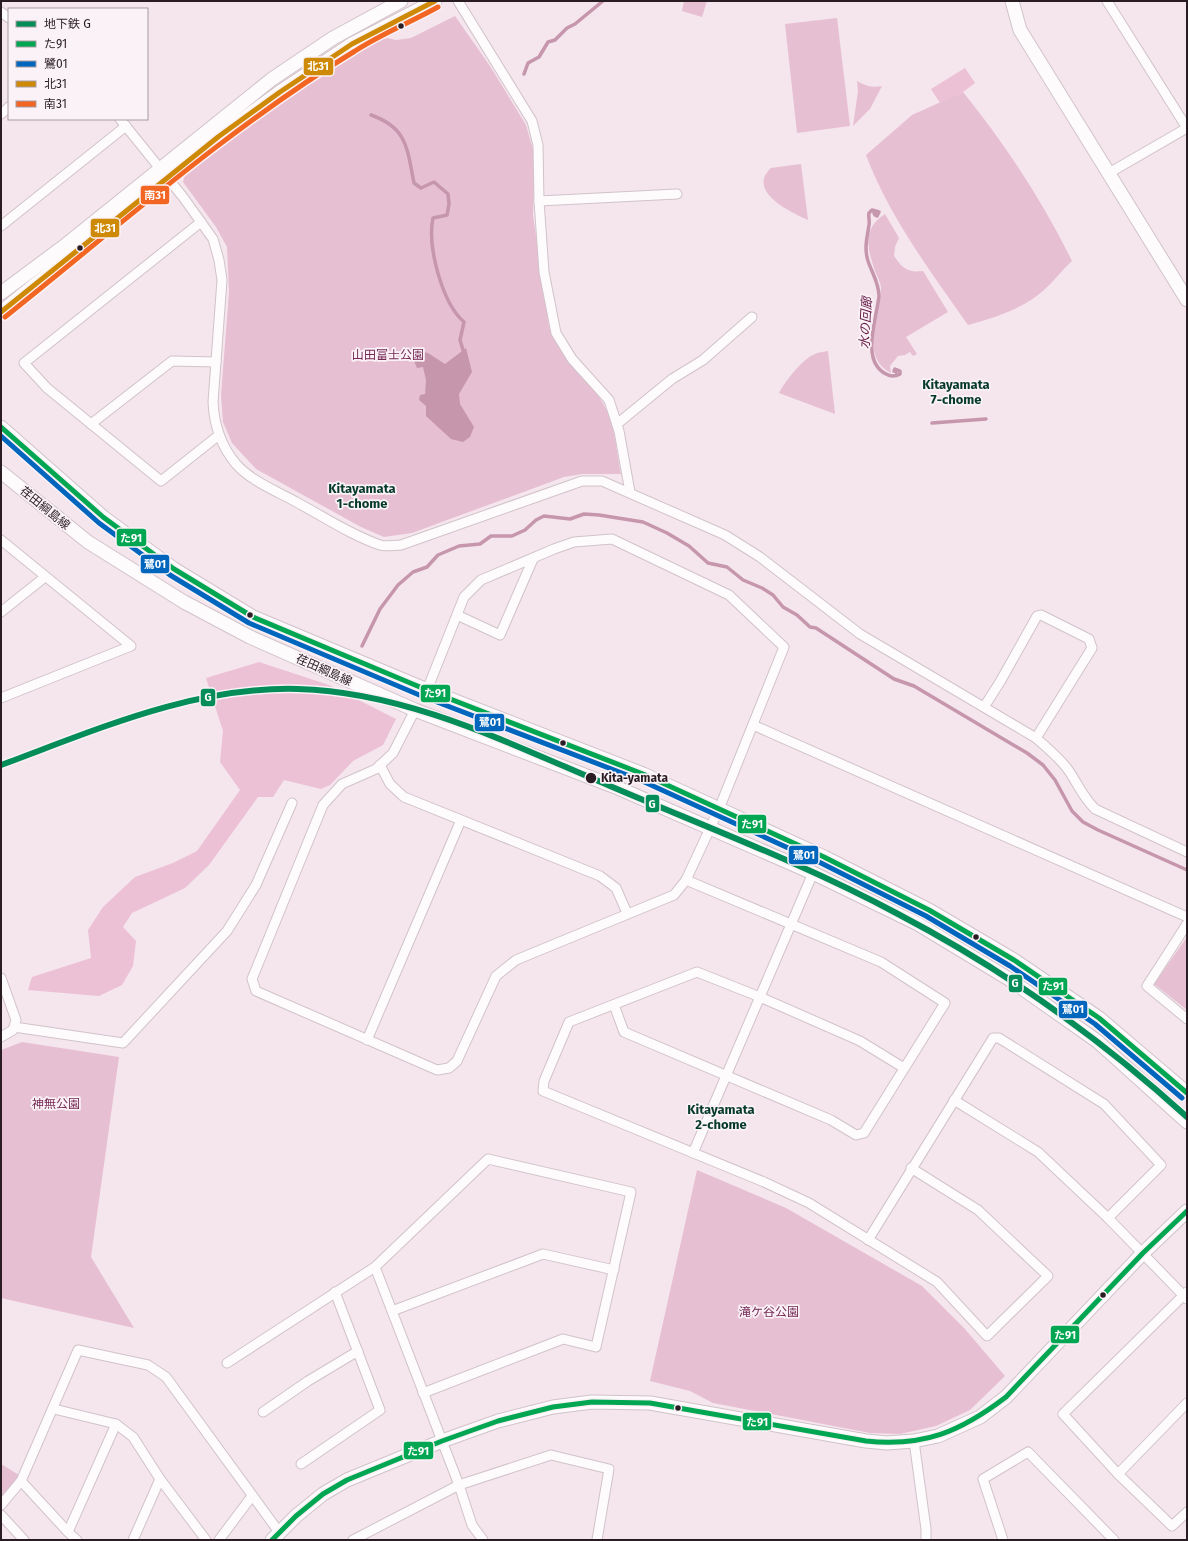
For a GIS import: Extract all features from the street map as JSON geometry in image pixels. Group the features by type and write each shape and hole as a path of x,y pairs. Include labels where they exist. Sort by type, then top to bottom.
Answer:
{"main road":[{"path":"1,312 164,174 272,79 333,38 401,1"},
{"path":"1,293 164,174 320,64 352,44 435,1"},
{"path":"1012,1 1020,30 1187,300"},
{"name":"荏田綱島線","path":"1,427 103,517 174,569 253,617 427,690 643,774 824,857 929,910 1014,960 1099,1018 1187,1093"},
{"name":"荏田綱島線","path":"1,472 88,542 184,602 250,637 415,710 618,788 813,873 918,924 1009,979 1097,1040 1187,1122"},
{"path":"275,1536 323,1494 346,1480 498,1420 553,1407 592,1402 624,1402 679,1408 866,1441 914,1441 938,1436 980,1417 1006,1396 1143,1253 1187,1211"}],"street":[{"path":"458,1 532,121 538,145 540,173 539,201 544,272 556,333 572,359 609,400 617,424 630,492"},
{"path":"1107,1 1187,128 1109,173"},
{"path":"121,120 213,239 219,260 222,280 213,402 214,418 219,435 236,464 249,475 337,525 381,545 401,545 582,481 602,481 630,492 725,535 764,560 860,634 1036,738 1054,753 1068,770 1084,798 1096,809 1187,852"},
{"path":"1,226 126,126"},
{"path":"539,201 677,194"},
{"path":"201,222 24,363 47,388 162,481 219,435"},
{"path":"617,424 672,379 703,360 752,317"},
{"path":"91,424 172,361 216,362"},
{"path":"415,710 393,753 376,769 342,784 323,805 252,979 256,991 437,1070 450,1068 457,1061 496,976 516,960 627,913 674,895 686,880 719,809 784,647 729,595 612,539 574,542 481,580 464,597 427,690"},
{"path":"1,540 130,646 1,698"},
{"path":"457,615 500,635 533,559"},
{"path":"1,612 45,576"},
{"path":"984,707 1000,682 1037,616 1041,615 1089,639 1092,648 1036,738"},
{"path":"753,724 1187,917"},
{"path":"380,765 390,784 404,797 600,876 616,888 627,913"},
{"path":"14,1027 124,1042 227,931 256,885 292,803"},
{"path":"367,1040 461,820"},
{"path":"694,1153 813,873"},
{"path":"614,1005 624,1032 831,1120 856,1136 864,1133 945,1003 881,962 686,880"},
{"path":"1187,924 1147,986 1187,1019"},
{"path":"904,1068 860,1041 760,997 697,972 569,1022 544,1081 543,1090 764,1182 809,1203 937,1282 987,1336 1048,1276 978,1210 911,1168"},
{"path":"1,978 16,1020 14,1030 1,1037"},
{"path":"868,1240 992,1038 999,1038 1104,1104 1161,1165 1108,1218"},
{"path":"954,1100 1038,1152 1186,1295 1063,1414 1118,1474 1172,1526 1187,1512"},
{"path":"227,1363 375,1267 488,1159 631,1192 596,1347 563,1338 423,1393"},
{"path":"392,1311 543,1254 614,1270"},
{"path":"375,1267 459,1485 472,1525 483,1540"},
{"path":"301,1464 380,1410 335,1292"},
{"path":"1,1505 22,1481 78,1350 148,1365 166,1377 252,1496 275,1536"},
{"path":"263,1412 308,1381 358,1351"},
{"path":"1118,1474 1187,1404"},
{"path":"54,1409 116,1424 133,1437 160,1479 206,1540"},
{"path":"68,1532 116,1424"},
{"path":"914,1441 926,1529 926,1540"},
{"path":"1003,1540 983,1480 1028,1452 1111,1539"},
{"path":"353,1540 459,1485 551,1455 610,1469 596,1540"},
{"path":"133,1540 160,1479"},
{"path":"22,1481 77,1540"},
{"path":"220,1540 252,1496"},
{"path":"1,1516 24,1540"}],"green space":[{"path":"684,1 707,1 702,17 682,11"},
{"name":"山田富士公園","path":"455,16 490,66 526,125 535,156 533,215 549,327 560,347 606,408 612,426 621,474 582,474 564,477 412,533 384,537 361,527 256,469 232,443 223,422 221,395 229,292 227,247 216,227 183,182 185,175 328,66 373,41 388,38 396,40 411,38"},
{"path":"837,18 850,126 797,133 785,24"},
{"path":"857,81 869,86 882,86 870,109 853,126 858,91"},
{"path":"963,92 994,132 1022,173 1048,216 1072,261 1036,297 1018,308 968,325 911,243 886,200 866,155 912,115"},
{"path":"801,164 808,220 791,212 773,200 764,185 765,177 771,168"},
{"path":"885,214 899,238 895,247 894,256 906,269 923,271 948,312 906,337 917,354 913,356 910,352 905,355 898,356 890,366 891,373 881,366 876,356 874,346 874,335 881,288 872,262 868,239 873,226"},
{"path":"828,351 835,414 779,393 789,377 805,360 817,353"},
{"path":"1187,937 1187,1010 1154,984"},
{"name":"神無公園","path":"22,1042 119,1057 91,1257 134,1328 1,1298 1,1050"},
{"name":"滝ケ谷公園","path":"697,1170 786,1208 922,1286 964,1328 1005,1376 970,1410 936,1426 900,1434 870,1433 713,1403 690,1391 650,1381"},
{"path":"1,1464 19,1475 1,1499"}],"shaded area":[{"path":"965,68 975,83 963,92 940,103 931,89"},
{"path":"466,348 472,372 459,394 460,404 474,427 470,437 463,442 451,439 426,416 426,406 419,400 420,395 425,394 426,380 423,367 417,368 414,361 416,355 420,351 428,353 445,364"},
{"path":"259,662 329,685 396,719 383,745 353,761 330,785 321,789 284,780 273,797 258,797 209,865 185,888 132,913 123,927 136,941 133,966 122,985 99,996 28,990 32,977 91,958 88,930 103,907 135,877 173,863 197,851 240,790 220,762 223,731 206,678"}],"waterway":[{"path":"524,74 528,63 539,57 548,42 555,40 567,28 575,24 603,1"},
{"path":"371,115 383,120 399,133 407,150 414,183 421,188 434,182 448,194 449,204 447,215 433,218 432,243 434,258 443,288 449,302 464,322 460,340 463,350"},
{"name":"水の回廊","path":"876,213 874,213 877,216 879,212 872,210 869,213 866,247 868,261 877,282 879,291 873,327 872,349 878,368 891,376 900,374 900,371 895,369 894,371 896,372"},
{"path":"932,423 986,419"},
{"path":"362,646 380,609 398,585 413,572 427,567 438,555 459,546 480,544 491,536 512,536 525,530 536,520 544,516 570,519 584,514 643,522 667,533 689,546 708,563 727,567 743,580 762,588 773,595 783,607 797,615 810,627 816,628 894,679 914,686 1027,753 1043,765 1055,780 1072,811 1083,822 1187,870"}],"metro line":[{"name":"G","path":"1,765 146,713 183,702 221,695 259,690 298,689 339,692 419,710 496,738 791,862 898,914 975,958 1049,1006 1119,1059 1187,1117"}],"transit line":[{"name":"北31","path":"1,312 218,137 280,92 352,44 435,1"},
{"name":"南31","path":"5,317 176,178 264,112 365,45 438,7"},
{"name":"た91","path":"1,427 103,517 174,569 253,617 427,690 643,774 824,857 929,910 1014,960 1099,1018 1187,1093"},
{"name":"鷺01","path":"1,436 99,523 170,575 249,623 424,697 640,780 821,863 926,916 1010,966 1095,1024 1182,1098"},
{"name":"た91","path":"272,1540 296,1516 323,1494 347,1480 442,1441 498,1421 553,1407 592,1402 650,1403 866,1441 906,1442 924,1439 957,1428 1006,1397 1143,1253 1187,1211"}],"place":[{"name":"Kita-yamata","path":"591,778"}],"district":[{"name":"Kitayamata 7-chome","path":"956,392"},
{"name":"Kitayamata 1-chome","path":"362,496"},
{"name":"Kitayamata 2-chome","path":"721,1116"}]}
